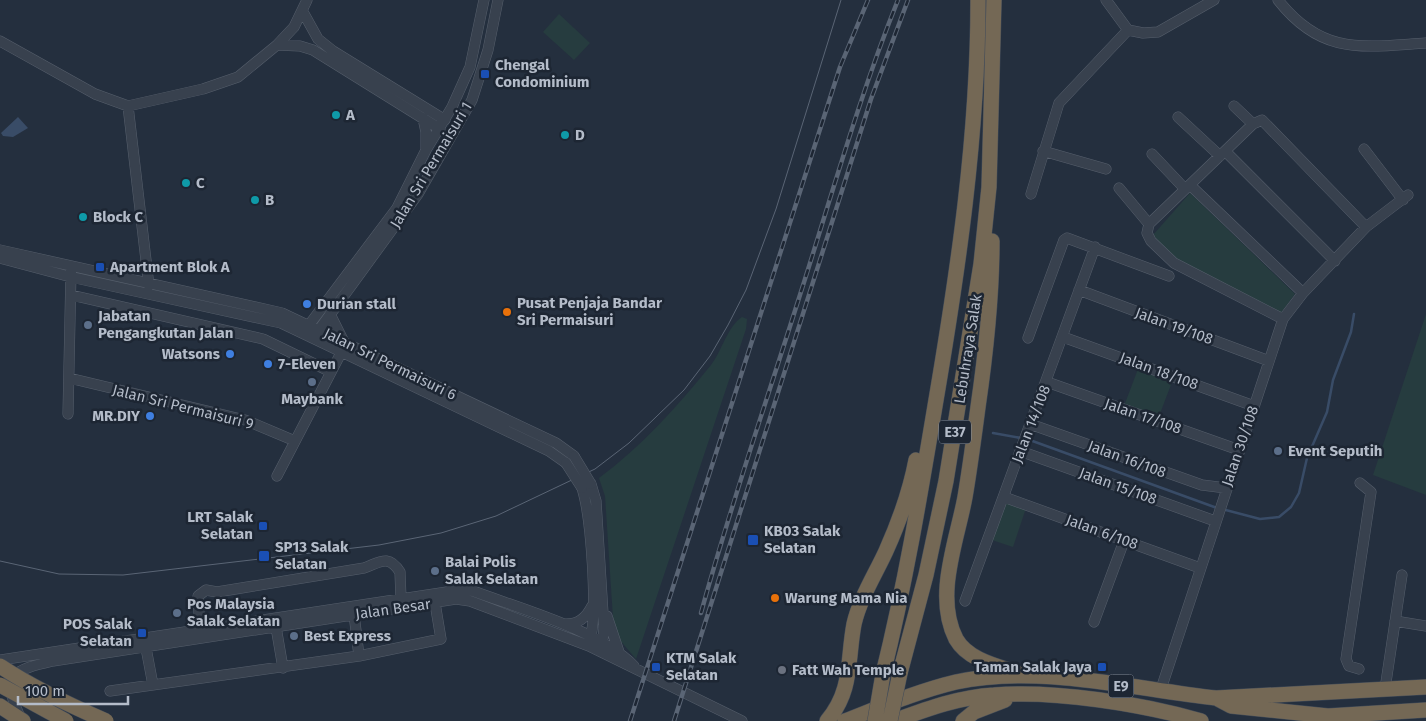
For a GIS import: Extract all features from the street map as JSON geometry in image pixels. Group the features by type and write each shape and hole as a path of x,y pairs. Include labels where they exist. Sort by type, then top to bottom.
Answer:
{"highway":[{"name":"Lebuhraya Salak","path":"875,721 883,674 901,600 945,349 969,187 977,60 978,0"},
{"name":"Lebuhraya Salak","path":"890,721 900,673 926,575 946,481 968,356 989,187 994,0"},
{"path":"989,187 992,209 992,268 987,332 964,498 950,564 948,599 950,619 957,639 972,656 1026,676"},
{"path":"827,721 839,708 845,692 854,624 862,601 905,503 930,394 945,349"},
{"path":"0,666 58,699 106,721"},
{"name":"E9","path":"845,721 928,690 957,682 1026,676 1091,681 1160,692 1216,698 1231,706 1328,716 1426,710"},
{"path":"0,685 66,721"},
{"path":"1216,698 1426,687"},
{"path":"963,721 974,712 1020,694"},
{"name":"E9","path":"894,721 936,706 965,699 1020,694 1091,699 1201,721"},
{"path":"0,706 22,721"}],"street":[{"path":"0,41 5,49 95,94 128,106 203,90 238,77 277,45 294,27 308,0"},
{"name":"Jalan Sri Permaisuri 1","path":"311,332 325,302 397,208 426,150 444,125 465,82 475,46 484,0"},
{"name":"Jalan Sri Permaisuri 1","path":"311,332 330,314 418,194 460,120 480,80 498,0"},
{"path":"1106,0 1128,30 1143,33 1158,32 1208,1"},
{"path":"1278,0 1308,28 1326,40 1340,45 1374,46 1426,43"},
{"path":"303,12 318,39 333,51 433,112 444,125 446,144"},
{"path":"1031,194 1059,103 1128,30"},
{"path":"277,45 300,46 313,50 423,118 444,125 460,120"},
{"path":"475,46 488,50"},
{"path":"128,106 150,294"},
{"path":"433,112 452,106"},
{"path":"1234,106 1253,124"},
{"path":"1178,117 1222,154 1334,261"},
{"path":"423,118 427,140 426,150"},
{"path":"1283,319 1174,263 1151,241 1147,233 1149,224 1258,120 1265,122 1366,226"},
{"name":"Jalan 30/108","path":"1160,692 1215,519 1283,319 1303,293 1366,226 1405,198 1364,149"},
{"path":"1043,151 1106,169"},
{"path":"1152,154 1303,293"},
{"path":"1119,188 1149,224"},
{"path":"1028,338 1064,240 1067,238 1169,276"},
{"name":"Jalan 14/108","path":"965,601 1095,247"},
{"name":"Jalan Sri Permaisuri 6","path":"0,250 126,276 282,313 311,332 549,451 570,459 587,486 586,506 602,647"},
{"name":"Jalan Sri Permaisuri 6","path":"0,258 71,277 281,323 311,332"},
{"path":"126,276 146,262"},
{"path":"68,414 71,265"},
{"name":"Jalan 19/108","path":"1079,290 1269,361"},
{"path":"71,296 263,339 331,372"},
{"path":"282,313 306,314 325,302"},
{"path":"278,476 343,348 330,314"},
{"name":"Jalan 18/108","path":"1063,337 1254,406"},
{"name":"Jalan Sri Permaisuri 9","path":"69,378 245,420 295,441"},
{"name":"Jalan 17/108","path":"1047,382 1238,450"},
{"name":"Jalan 16/108","path":"1029,428 1224,493"},
{"name":"Jalan 15/108","path":"1022,448 1215,519"},
{"path":"1360,483 1371,492 1346,660 1349,666 1360,669"},
{"name":"Jalan 6/108","path":"1004,497 1200,568"},
{"path":"1094,622 1124,540"},
{"path":"200,631 198,596 206,590 217,592 364,568 378,560 391,562 400,572 401,599"},
{"path":"1386,689 1402,575"},
{"name":"Jalan Besar","path":"22,721 11,699 10,682 14,673 20,669 89,651 200,631 460,590 473,591 591,636 623,664 635,667 732,718 742,721"},
{"name":"Jalan Besar","path":"0,660 89,651 146,648 354,614 456,600 470,600 588,646 602,647 620,653 635,667"},
{"path":"558,623 569,624 583,619 598,601 620,653"},
{"name":"Jalan Sri Permaisuri 6","path":"588,646 598,601"},
{"path":"110,691 283,668 359,656 441,639 435,604"},
{"path":"354,614 359,656"},
{"path":"1395,621 1426,626"},
{"path":"276,627 283,668"},
{"path":"146,648 153,685"}],"green space":[{"path":"559,14 590,43 574,60 543,32"},
{"path":"1190,193 1295,294 1281,313 1176,261 1153,235"},
{"path":"1426,314 1426,495 1373,475"},
{"path":"742,317 747,319 746,329 636,659 618,638 613,618 605,496 599,478 630,453 685,396 711,365 728,333"},
{"path":"1138,369 1172,382 1158,419 1124,406"},
{"path":"1006,501 1026,508 1013,547 992,540"}],"water":[{"path":"18,117 28,128 13,137 3,136 1,133"}],"waterway":[{"path":"1222,509 1260,519 1279,517 1291,507 1299,493 1307,458 1327,412 1333,380 1351,332 1354,314"},
{"path":"993,433 1021,438"},
{"path":"1027,439 1217,508"}],"tram line":[{"path":"0,561 59,574 123,575 379,545 441,533 496,516 595,469 629,443 684,390 710,356 728,325 746,290 776,209 841,0"}],"railway":[{"path":"630,721 840,67 868,0"},
{"path":"701,613 736,494 846,148 898,0"},
{"path":"674,721 871,99 908,0"}],"place":[{"name":"Chengal Condominium","path":"485,74"},
{"name":"A","path":"336,115"},
{"name":"D","path":"565,135"},
{"name":"C","path":"186,183"},
{"name":"B","path":"255,200"},
{"name":"Block C","path":"83,217"},
{"name":"Apartment Blok A","path":"100,267"},
{"name":"Durian stall","path":"307,304"},
{"name":"Pusat Penjaja Bandar Sri Permaisuri","path":"507,312"},
{"name":"Jabatan Pengangkutan Jalan","path":"88,325"},
{"name":"Watsons","path":"230,354"},
{"name":"7-Eleven","path":"268,364"},
{"name":"Maybank","path":"312,382"},
{"name":"MR.DIY","path":"150,416"},
{"name":"Event Seputih","path":"1278,451"},
{"name":"LRT Salak Selatan","path":"263,526"},
{"name":"KB03 Salak Selatan","path":"753,540"},
{"name":"SP13 Salak Selatan","path":"264,556"},
{"name":"Balai Polis Salak Selatan","path":"435,571"},
{"name":"Warung Mama Nia","path":"775,598"},
{"name":"Pos Malaysia Salak Selatan","path":"177,613"},
{"name":"POS Salak Selatan","path":"142,633"},
{"name":"Best Express","path":"294,636"},
{"name":"KTM Salak Selatan","path":"656,667"},
{"name":"Taman Salak Jaya","path":"1102,667"},
{"name":"Fatt Wah Temple","path":"782,670"}]}
